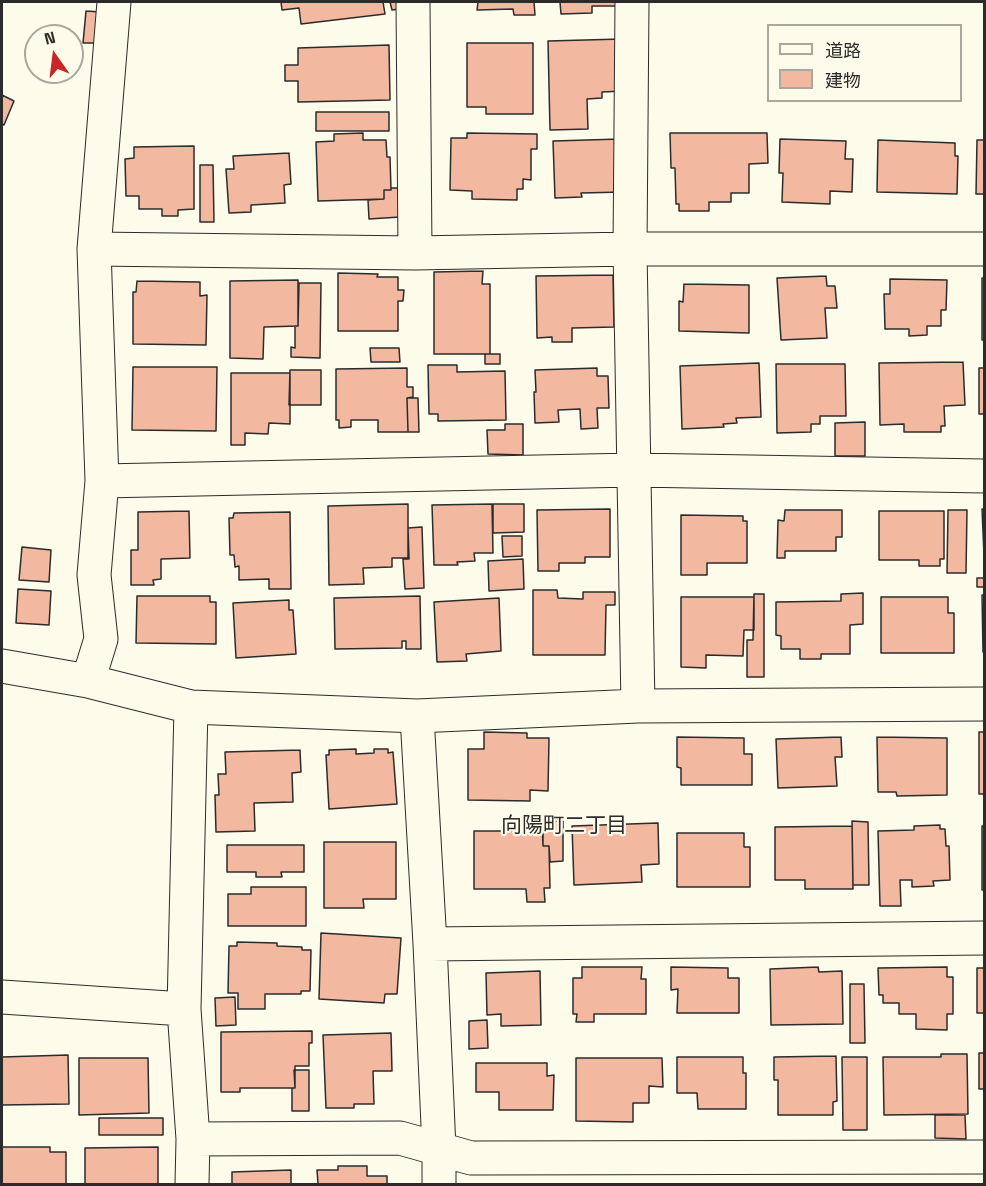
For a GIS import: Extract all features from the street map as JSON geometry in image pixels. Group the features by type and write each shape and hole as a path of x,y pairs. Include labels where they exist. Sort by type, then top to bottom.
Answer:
{"street":[{"path":"88,681 100,639 94,575 102,481 94,249 114,2"},
{"path":"413,2 415,253"},
{"path":"632,2 630,249 638,706"},
{"path":"94,249 415,253 630,249 984,249"},
{"path":"102,481 634,470 984,476"},
{"path":"2,666 88,681 190,706 417,716 638,706 984,704"},
{"path":"190,706 184,1009 193,1139 192,1185"},
{"path":"417,716 430,944 439,1185"},
{"path":"430,944 984,938"},
{"path":"2,997 184,1009"},
{"path":"193,1139 400,1138 471,1158 984,1157"}],"building":[{"path":"281,2 383,2 385,14 301,24 299,8 282,10"},
{"path":"390,2 406,2 407,8 392,10"},
{"path":"478,2 534,2 535,15 514,15 513,9 477,10"},
{"path":"560,2 623,2 623,6 592,6 592,13 561,14"},
{"path":"86,11 101,12 99,43 84,43"},
{"path":"622,39 624,91 602,92 602,98 587,99 588,129 550,130 548,41"},
{"path":"467,43 533,43 533,114 486,114 486,107 467,107"},
{"path":"389,45 390,100 298,102 298,81 285,81 285,65 298,65 298,48"},
{"path":"2,95 14,101 4,125 2,124"},
{"path":"316,112 389,112 389,131 316,131"},
{"path":"363,133 363,140 386,140 387,157 390,157 391,190 384,190 384,199 318,201 316,142 334,141 334,134"},
{"path":"467,133 537,134 537,149 531,149 531,180 523,179 523,189 517,189 517,200 472,199 472,191 450,190 451,138 467,138"},
{"path":"670,133 767,133 768,163 749,164 749,193 731,193 731,202 709,202 709,211 679,211 679,204 676,204 675,168 671,168"},
{"path":"621,139 623,192 581,193 582,197 555,198 553,141"},
{"path":"780,139 846,141 845,159 853,159 852,192 830,191 830,204 782,202 783,173 779,173"},
{"path":"878,140 955,143 955,156 958,156 957,194 877,192"},
{"path":"977,140 984,140 984,194 976,194"},
{"path":"194,146 194,209 178,210 178,216 162,216 162,209 139,209 139,196 126,196 125,159 134,158 134,147"},
{"path":"289,153 291,184 284,185 285,203 251,205 251,212 229,213 226,169 234,169 233,156"},
{"path":"200,165 213,165 214,222 200,222"},
{"path":"391,188 409,188 400,217 369,219 368,200 384,199 384,190 391,190"},
{"path":"483,271 482,284 490,284 490,354 434,354 434,272"},
{"path":"338,273 398,277 398,290 404,290 403,301 398,301 398,331 338,331"},
{"path":"613,275 614,327 572,328 572,342 552,342 552,337 537,338 536,276"},
{"path":"826,276 827,286 835,286 837,308 825,308 827,338 781,340 777,278"},
{"path":"982,278 984,278 984,340 982,340"},
{"path":"890,279 947,280 946,310 941,310 941,326 927,326 927,335 909,336 909,329 885,329 884,294 890,294"},
{"path":"298,280 298,326 264,327 263,359 230,358 230,281"},
{"path":"137,281 200,282 200,296 207,295 206,345 133,344 133,292 136,292"},
{"path":"299,283 321,283 320,358 291,357 291,347 295,348 295,326 298,326"},
{"path":"684,284 749,285 749,333 679,331 679,301 683,302"},
{"path":"370,348 399,348 400,362 371,362"},
{"path":"485,354 500,354 500,364 485,364"},
{"path":"963,362 965,405 944,406 945,426 941,426 941,432 904,432 904,424 880,425 879,363"},
{"path":"759,363 761,417 736,418 737,423 723,424 724,427 682,429 680,366"},
{"path":"776,364 845,364 846,416 820,416 820,424 811,424 811,432 777,433"},
{"path":"428,365 457,365 457,372 505,371 506,420 438,421 438,414 429,414"},
{"path":"133,367 217,367 216,431 132,430"},
{"path":"407,368 407,387 413,387 413,397 407,398 408,432 378,432 378,420 351,420 351,427 339,428 339,420 336,420 336,369"},
{"path":"597,368 597,376 608,376 609,408 597,408 598,428 581,429 580,409 558,410 559,422 535,423 535,370"},
{"path":"979,368 984,368 984,414 979,414"},
{"path":"290,370 321,370 321,405 289,405"},
{"path":"231,373 290,373 290,424 269,423 268,434 245,433 245,445 231,445"},
{"path":"407,398 418,398 419,432 408,432"},
{"path":"865,422 865,456 835,456 835,423"},
{"path":"505,424 523,424 523,455 488,454 487,430 505,430"},
{"path":"408,504 408,558 392,558 392,567 363,568 364,584 329,585 328,506"},
{"path":"492,504 493,553 474,553 475,561 457,562 458,565 434,565 432,505"},
{"path":"493,504 524,504 524,532 493,533"},
{"path":"610,509 610,557 585,557 585,563 559,563 559,571 538,571 537,510"},
{"path":"982,509 984,509 984,555"},
{"path":"785,510 842,510 842,537 836,537 836,551 785,551 785,558 777,558 778,520 784,521"},
{"path":"948,510 967,510 966,573 947,573"},
{"path":"189,511 190,558 161,559 161,579 153,580 154,585 131,585 131,550 138,550 138,512"},
{"path":"879,511 944,511 944,559 940,559 940,566 919,566 919,560 879,560"},
{"path":"290,512 291,589 269,589 269,579 239,580 239,566 235,567 234,555 230,555 229,518 233,518 234,513"},
{"path":"681,515 743,516 743,521 747,521 747,563 707,563 707,575 681,575"},
{"path":"422,527 424,588 405,589 403,559 409,559 408,528"},
{"path":"502,536 522,536 522,556 503,557"},
{"path":"22,547 51,550 49,582 19,580"},
{"path":"523,559 524,589 489,591 488,561"},
{"path":"977,578 984,578 984,587 977,587"},
{"path":"18,589 51,591 49,625 16,623"},
{"path":"533,590 557,590 558,598 583,599 583,592 615,592 615,605 606,605 605,655 533,655"},
{"path":"863,593 863,624 850,625 850,654 821,654 821,659 800,659 800,649 781,649 781,636 776,635 776,602 841,601 841,594"},
{"path":"754,594 764,594 764,677 747,677 747,640 753,640"},
{"path":"982,595 984,595 984,652 983,652"},
{"path":"137,596 210,596 210,602 216,602 216,644 136,643"},
{"path":"420,596 421,649 406,649 406,641 402,641 402,648 335,649 334,598"},
{"path":"681,597 754,597 754,630 744,630 743,656 706,655 706,668 681,667"},
{"path":"881,597 948,597 948,613 954,613 954,653 881,653"},
{"path":"499,598 501,651 466,654 467,661 437,662 434,602"},
{"path":"289,600 289,610 293,610 296,654 236,658 233,603"},
{"path":"484,732 527,733 527,738 549,738 548,791 530,790 530,801 468,800 468,749 484,749"},
{"path":"979,732 984,732 984,794 979,794"},
{"path":"677,737 744,738 744,754 752,754 752,785 681,785 681,768 677,767"},
{"path":"841,737 842,757 835,757 837,786 778,788 776,739"},
{"path":"877,737 947,738 947,795 897,796 896,792 878,792"},
{"path":"356,749 356,754 374,753 374,749 388,749 388,753 393,752 397,804 329,809 326,755 329,755 329,750"},
{"path":"300,750 301,772 292,773 293,802 254,803 255,831 216,832 215,795 219,795 218,774 226,774 225,752"},
{"path":"542,821 563,821 563,861 550,862 549,846 543,846"},
{"path":"852,821 868,822 869,885 853,885"},
{"path":"658,823 659,864 641,865 642,882 574,885 572,826"},
{"path":"940,825 940,829 945,829 946,846 949,846 950,880 933,881 934,886 912,887 912,880 900,880 901,906 880,906 878,831 914,830 914,826"},
{"path":"852,826 853,889 805,889 805,880 775,880 775,827"},
{"path":"982,826 984,826 984,890 982,890"},
{"path":"474,831 543,831 543,846 549,846 550,888 544,888 545,902 527,902 526,889 474,889"},
{"path":"677,833 744,833 744,847 750,847 750,887 677,887"},
{"path":"324,842 396,842 396,899 363,899 364,908 324,908"},
{"path":"227,845 304,845 304,872 281,872 282,877 256,877 256,872 227,872"},
{"path":"251,887 306,887 306,926 228,926 228,894 251,894"},
{"path":"321,933 401,938 397,994 385,994 384,1003 319,999"},
{"path":"237,942 277,943 277,946 302,947 302,950 311,950 310,991 301,991 301,994 265,994 265,1009 238,1009 238,993 228,993 229,946 237,946"},
{"path":"582,967 642,967 641,979 646,979 646,1014 594,1014 594,1022 576,1022 577,1014 573,1014 573,978 582,978"},
{"path":"671,967 728,968 728,978 739,978 739,1013 677,1013 678,989 671,990"},
{"path":"818,967 819,972 842,971 843,1024 771,1025 770,969"},
{"path":"947,967 947,977 953,977 953,1014 947,1014 947,1030 916,1029 916,1014 899,1014 899,1003 883,1003 883,995 879,995 878,968"},
{"path":"977,968 984,968 984,1013 977,1013"},
{"path":"540,971 541,1025 501,1026 501,1014 487,1015 486,973"},
{"path":"850,984 864,984 865,1043 850,1043"},
{"path":"235,997 236,1025 216,1026 215,998"},
{"path":"487,1020 488,1048 469,1049 469,1021"},
{"path":"312,1031 312,1043 309,1043 309,1066 295,1066 295,1088 240,1088 240,1092 221,1092 221,1032"},
{"path":"391,1033 392,1071 373,1071 374,1104 354,1104 354,1108 326,1108 323,1035"},
{"path":"979,1053 984,1053 984,1089 979,1089"},
{"path":"941,1054 967,1054 968,1114 884,1115 883,1057 941,1057"},
{"path":"68,1055 69,1104 2,1105 2,1057"},
{"path":"836,1056 837,1101 833,1102 833,1115 778,1115 778,1080 774,1080 774,1057"},
{"path":"677,1057 743,1057 743,1073 746,1073 746,1109 698,1109 697,1093 677,1093"},
{"path":"842,1057 867,1057 867,1130 843,1130"},
{"path":"79,1058 148,1058 149,1113 79,1115"},
{"path":"576,1058 662,1058 663,1087 649,1086 649,1103 633,1103 633,1122 576,1121"},
{"path":"476,1063 547,1063 547,1076 554,1075 553,1110 499,1110 499,1092 476,1092"},
{"path":"294,1070 309,1070 309,1111 292,1111 292,1088 295,1088"},
{"path":"935,1115 965,1115 966,1139 935,1138"},
{"path":"99,1118 163,1118 163,1135 99,1135"},
{"path":"2,1147 50,1147 50,1152 66,1152 66,1184 2,1184"},
{"path":"158,1147 158,1184 85,1184 85,1148"},
{"path":"338,1166 367,1166 367,1176 387,1176 387,1184 318,1184 317,1170 338,1170"},
{"path":"291,1170 291,1184 232,1184 232,1172"}],"district":[{"name":"向陽町二丁目","path":"564,826"}]}
